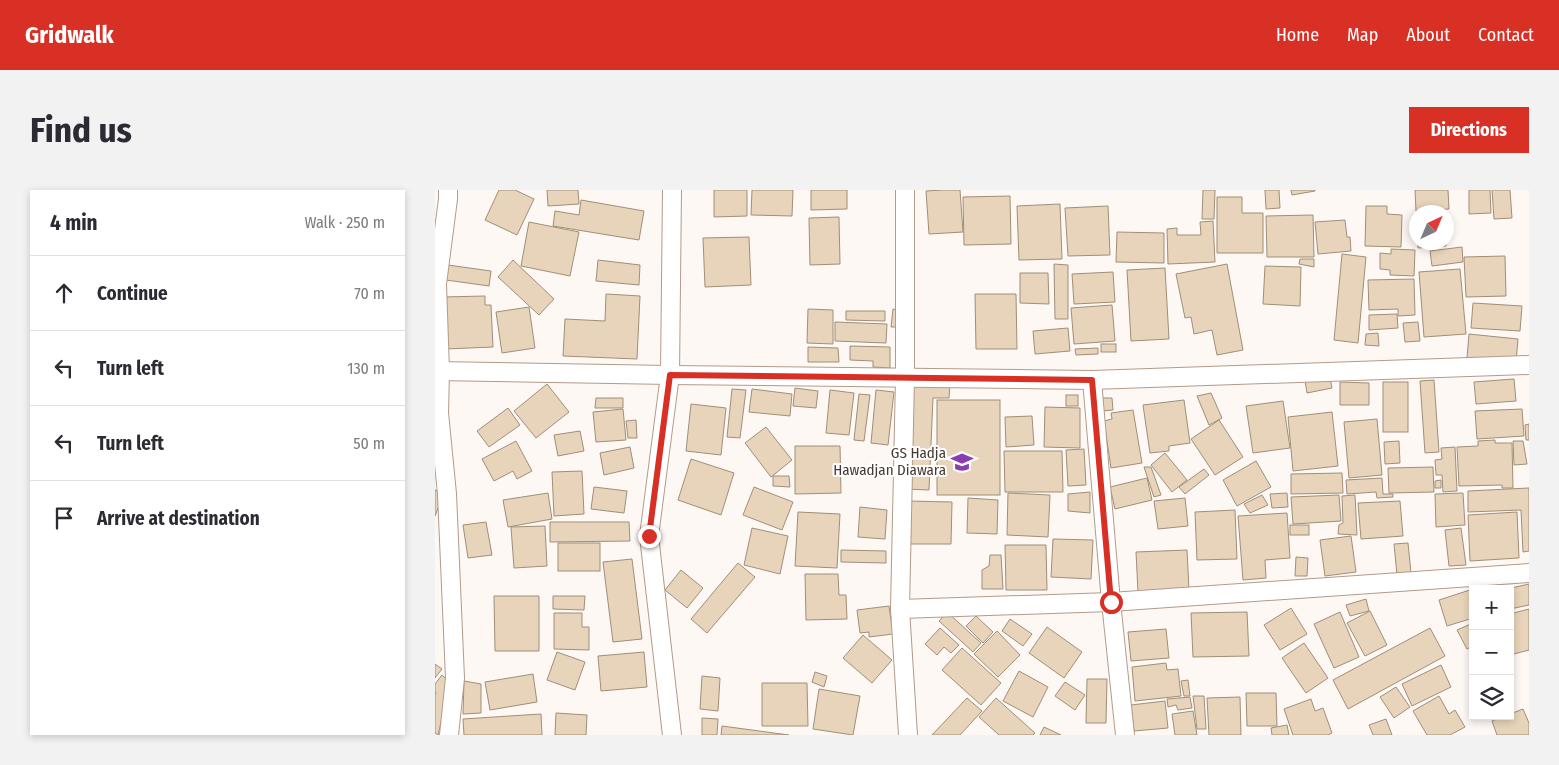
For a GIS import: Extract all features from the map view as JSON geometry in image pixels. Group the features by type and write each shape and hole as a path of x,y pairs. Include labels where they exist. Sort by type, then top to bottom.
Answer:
{"street":[{"path":"448,190 449,199 437,284 439,412 447,494 455,678 449,735"},
{"path":"672,190 670,375 649,536 672,735"},
{"path":"905,190 905,378 900,609 908,735"},
{"path":"438,371 1092,380 1529,366"},
{"path":"1092,380 1111,602 1125,735"},
{"path":"900,609 1111,602 1529,573"}],"building":[{"path":"499,190 515,190 534,199 517,235 485,220"},
{"path":"547,190 578,190 579,204 548,206"},
{"path":"714,190 747,190 747,216 714,217"},
{"path":"752,190 793,190 792,216 751,215"},
{"path":"811,190 847,190 847,209 811,210"},
{"path":"960,190 963,232 929,234 926,191"},
{"path":"1203,190 1215,190 1214,219 1202,219"},
{"path":"1265,190 1279,190 1280,208 1266,209"},
{"path":"1291,190 1315,190 1315,191 1292,195"},
{"path":"1415,190 1448,190 1449,205 1416,205"},
{"path":"1469,190 1490,190 1491,213 1469,214"},
{"path":"1492,190 1510,190 1512,218 1494,219"},
{"path":"1010,196 1011,244 964,245 963,197"},
{"path":"1217,197 1242,197 1242,213 1263,213 1263,253 1217,253"},
{"path":"581,200 644,211 639,240 553,226 555,211 579,215"},
{"path":"1060,204 1062,259 1019,260 1017,206"},
{"path":"1108,206 1110,255 1068,256 1065,208"},
{"path":"1366,206 1387,206 1387,214 1402,215 1401,247 1365,246"},
{"path":"1313,215 1314,257 1267,257 1266,216"},
{"path":"839,217 840,264 810,265 809,218"},
{"path":"1345,220 1347,237 1350,237 1351,251 1318,254 1315,222"},
{"path":"1213,221 1215,262 1168,264 1167,229 1177,228 1177,235 1201,235 1200,222"},
{"path":"529,222 579,232 570,276 521,266"},
{"path":"1117,232 1164,233 1164,263 1116,262"},
{"path":"749,237 751,285 705,287 703,238"},
{"path":"1462,247 1463,262 1432,266 1430,251 1454,250 1454,248"},
{"path":"1391,249 1415,250 1414,276 1390,275 1390,270 1380,269 1380,253 1391,254"},
{"path":"1342,254 1366,257 1358,343 1334,340"},
{"path":"1505,256 1506,296 1466,297 1464,257"},
{"path":"1300,259 1314,259 1314,267 1299,264"},
{"path":"513,260 554,299 539,315 498,277"},
{"path":"598,260 640,265 639,285 596,281"},
{"path":"1054,264 1068,265 1068,319 1055,319"},
{"path":"1227,264 1243,350 1217,355 1212,330 1194,334 1191,317 1185,318 1176,274"},
{"path":"448,265 491,271 489,286 446,280"},
{"path":"1265,266 1301,267 1300,306 1263,304"},
{"path":"1165,268 1169,339 1131,341 1127,270"},
{"path":"1460,269 1466,334 1424,337 1419,272"},
{"path":"1113,272 1115,302 1074,304 1072,274"},
{"path":"1020,273 1048,273 1049,304 1020,303"},
{"path":"1414,279 1415,315 1398,316 1398,309 1369,310 1368,280"},
{"path":"606,294 640,296 637,359 563,356 565,319 605,321"},
{"path":"975,294 1016,294 1017,349 976,349"},
{"path":"485,296 485,305 491,305 493,347 445,349 442,297"},
{"path":"1473,303 1522,306 1520,331 1471,328"},
{"path":"1112,305 1115,341 1074,344 1071,308"},
{"path":"529,307 535,348 502,353 496,312"},
{"path":"808,309 833,310 833,344 807,343"},
{"path":"893,309 898,310 897,327 891,327"},
{"path":"846,311 885,311 885,321 846,320"},
{"path":"1397,314 1398,328 1369,330 1369,315"},
{"path":"835,322 887,324 886,343 835,341"},
{"path":"1418,322 1420,341 1405,342 1403,323"},
{"path":"1068,328 1070,351 1035,354 1033,331"},
{"path":"1378,333 1379,346 1365,345 1366,334"},
{"path":"1469,334 1518,339 1516,362 1467,358"},
{"path":"1101,344 1116,344 1116,352 1101,352"},
{"path":"850,346 890,347 890,368 873,367 873,361 850,360"},
{"path":"808,347 838,348 839,362 808,362"},
{"path":"1098,348 1098,354 1076,355 1075,349"},
{"path":"1330,378 1332,388 1307,393 1305,381"},
{"path":"1514,379 1516,401 1476,404 1474,382"},
{"path":"1434,380 1439,452 1425,453 1420,381"},
{"path":"910,382 950,384 949,398 933,398 929,490 905,489"},
{"path":"1340,382 1369,383 1369,405 1340,405"},
{"path":"1383,382 1408,382 1408,432 1383,432"},
{"path":"547,384 569,412 536,438 514,411"},
{"path":"795,388 818,391 816,408 793,406"},
{"path":"732,389 746,390 740,438 727,437"},
{"path":"752,389 792,394 790,416 749,412"},
{"path":"830,390 854,393 849,435 826,433"},
{"path":"876,390 894,392 888,445 871,443"},
{"path":"1211,393 1222,418 1209,425 1197,396"},
{"path":"859,394 870,395 864,441 854,440"},
{"path":"1066,395 1078,395 1078,406 1066,406"},
{"path":"596,398 623,398 623,408 595,408"},
{"path":"1101,398 1112,398 1113,410 1102,411"},
{"path":"937,400 1000,400 1000,495 937,495"},
{"path":"1184,400 1190,443 1169,446 1169,451 1150,453 1143,405"},
{"path":"1283,401 1290,448 1253,453 1246,406"},
{"path":"691,404 726,408 721,455 686,451"},
{"path":"1045,407 1080,408 1080,448 1044,447"},
{"path":"508,408 520,425 489,447 477,431"},
{"path":"623,409 626,440 596,442 593,412"},
{"path":"1522,409 1524,436 1477,439 1475,411"},
{"path":"1133,410 1142,463 1111,468 1104,421 1112,419 1111,413"},
{"path":"1332,412 1338,466 1293,471 1288,417"},
{"path":"1032,416 1034,445 1006,447 1005,417"},
{"path":"1377,419 1382,475 1349,478 1344,422"},
{"path":"636,420 637,438 628,438 626,421"},
{"path":"1219,420 1243,457 1215,475 1191,439"},
{"path":"1529,424 1529,440 1526,440 1525,425"},
{"path":"766,427 792,460 771,477 745,443"},
{"path":"580,431 584,451 558,456 554,435"},
{"path":"1495,440 1495,443 1512,443 1513,488 1502,488 1502,485 1459,486 1457,447 1478,446 1478,441"},
{"path":"516,441 532,471 517,479 513,471 494,481 482,459"},
{"path":"1399,441 1400,463 1385,464 1384,442"},
{"path":"1513,441 1523,441 1527,464 1514,465"},
{"path":"795,446 840,446 841,493 795,494"},
{"path":"630,447 634,468 604,475 600,453"},
{"path":"1455,447 1457,491 1443,492 1442,475 1436,475 1435,460 1442,459 1441,448"},
{"path":"1084,449 1086,485 1068,486 1066,450"},
{"path":"1004,451 1062,451 1063,492 1005,492"},
{"path":"1165,453 1187,480 1172,492 1151,465"},
{"path":"691,459 734,473 721,515 678,500"},
{"path":"1256,461 1271,487 1237,506 1223,480"},
{"path":"1144,467 1151,467 1161,495 1154,497"},
{"path":"1433,467 1434,492 1389,493 1388,468"},
{"path":"1204,469 1209,475 1185,494 1179,487"},
{"path":"582,471 584,514 554,516 552,472"},
{"path":"1342,473 1343,493 1291,494 1291,474"},
{"path":"773,476 789,476 790,487 773,486"},
{"path":"1147,478 1152,500 1115,509 1110,487"},
{"path":"1382,478 1383,494 1393,494 1393,497 1377,498 1376,492 1347,494 1346,480"},
{"path":"1441,480 1441,488 1435,488 1435,481"},
{"path":"594,487 627,491 624,513 591,509"},
{"path":"754,487 793,502 782,530 743,515"},
{"path":"1529,488 1529,551 1523,552 1521,510 1468,512 1468,491"},
{"path":"435,490 444,493 435,516"},
{"path":"1090,492 1090,513 1068,511 1068,494"},
{"path":"548,493 552,519 508,527 503,500"},
{"path":"1008,493 1050,495 1048,537 1007,535"},
{"path":"1287,493 1288,507 1272,508 1270,494"},
{"path":"1463,493 1465,525 1436,527 1435,494"},
{"path":"1262,495 1268,505 1250,513 1244,504"},
{"path":"1339,495 1341,521 1293,524 1291,497"},
{"path":"1355,495 1357,535 1338,534 1339,525 1343,523 1342,496"},
{"path":"968,498 998,500 997,534 967,533"},
{"path":"1185,498 1188,526 1158,529 1154,501"},
{"path":"907,501 952,502 951,544 907,544"},
{"path":"1400,501 1403,536 1361,539 1358,503"},
{"path":"860,507 887,510 885,539 858,537"},
{"path":"1235,510 1237,559 1197,560 1195,512"},
{"path":"798,512 840,514 837,568 795,566"},
{"path":"1517,512 1519,558 1470,561 1468,515"},
{"path":"1287,513 1290,558 1265,560 1266,578 1243,580 1238,516"},
{"path":"486,522 492,555 468,558 463,525"},
{"path":"550,522 629,522 630,541 550,542"},
{"path":"1290,525 1309,525 1309,535 1290,535"},
{"path":"545,526 547,566 514,568 511,527"},
{"path":"752,528 788,536 780,574 744,565"},
{"path":"1461,528 1466,565 1449,566 1445,530"},
{"path":"1351,536 1356,572 1325,576 1320,540"},
{"path":"1053,539 1093,540 1091,579 1051,577"},
{"path":"558,543 600,543 600,571 558,571"},
{"path":"1408,543 1411,573 1397,575 1394,544"},
{"path":"1005,545 1046,545 1047,590 1006,590"},
{"path":"841,550 886,551 886,563 841,562"},
{"path":"1187,550 1189,590 1138,592 1136,552"},
{"path":"990,555 1001,555 1003,589 982,589 982,570 989,566"},
{"path":"1296,557 1308,558 1307,576 1295,576"},
{"path":"632,559 642,639 613,642 603,562"},
{"path":"738,563 755,577 707,633 691,619"},
{"path":"681,570 703,588 687,608 665,590"},
{"path":"805,574 838,574 839,595 846,595 847,619 806,620"},
{"path":"1529,584 1529,605 1514,608 1514,587"},
{"path":"1469,590 1469,619 1447,626 1439,600"},
{"path":"494,596 539,596 539,651 495,651"},
{"path":"553,596 585,596 584,610 553,609"},
{"path":"1366,599 1369,611 1350,616 1346,605"},
{"path":"889,606 893,634 869,637 869,632 860,633 857,610"},
{"path":"1291,608 1307,634 1280,650 1264,625"},
{"path":"1529,609 1529,650 1514,654 1514,630 1514,613"},
{"path":"1370,611 1387,645 1365,656 1347,623"},
{"path":"947,612 981,643 973,652 939,621"},
{"path":"1247,612 1249,656 1193,657 1191,613"},
{"path":"1340,612 1359,657 1334,668 1314,624"},
{"path":"554,613 582,613 582,627 589,627 589,650 554,649"},
{"path":"976,616 993,632 983,643 966,626"},
{"path":"1010,619 1032,634 1023,646 1002,631"},
{"path":"1469,625 1469,648 1467,649 1457,630"},
{"path":"1047,627 1082,652 1064,678 1029,653"},
{"path":"940,628 959,645 951,653 944,647 937,655 925,644"},
{"path":"1430,628 1445,656 1348,709 1333,680"},
{"path":"1166,629 1169,658 1131,661 1128,632"},
{"path":"997,631 1020,655 998,677 974,654"},
{"path":"863,635 892,660 872,683 843,658"},
{"path":"1304,643 1328,678 1306,693 1282,658"},
{"path":"962,648 1001,683 981,705 942,670"},
{"path":"557,652 585,662 575,690 547,680"},
{"path":"644,652 647,687 601,691 598,656"},
{"path":"1166,663 1167,670 1178,669 1181,696 1135,701 1132,667"},
{"path":"435,664 442,669 435,678"},
{"path":"1441,665 1451,687 1412,706 1402,684"},
{"path":"1019,671 1048,687 1033,717 1003,701"},
{"path":"815,672 827,676 824,687 812,682"},
{"path":"533,674 537,702 490,710 485,682"},
{"path":"442,675 450,683 438,735 435,733 435,684"},
{"path":"702,676 720,678 718,711 700,709"},
{"path":"1087,679 1107,679 1106,723 1086,723"},
{"path":"1188,680 1190,696 1184,696 1181,681"},
{"path":"464,681 481,684 481,713 463,714"},
{"path":"1065,682 1085,695 1075,710 1055,696"},
{"path":"762,683 807,683 808,726 762,726"},
{"path":"1396,687 1410,707 1394,718 1380,697"},
{"path":"819,689 860,696 853,735 813,729"},
{"path":"1246,693 1276,693 1277,726 1247,726"},
{"path":"1193,696 1204,696 1206,729 1197,729"},
{"path":"1439,696 1449,714 1455,710 1465,727 1450,735 1427,735 1413,711"},
{"path":"1190,697 1192,708 1178,710 1176,705 1168,707 1167,699"},
{"path":"1240,697 1241,735 1209,735 1207,698"},
{"path":"967,698 982,711 960,735 932,735"},
{"path":"996,698 1035,733 1033,735 999,735 979,717"},
{"path":"1311,699 1315,711 1323,708 1332,733 1328,735 1293,735 1284,709"},
{"path":"1165,701 1168,728 1134,731 1131,705"},
{"path":"1523,709 1529,723 1529,735 1497,735 1492,721 1514,720 1514,712"},
{"path":"1193,711 1197,735 1175,735 1172,714"},
{"path":"556,713 587,715 586,735 555,735"},
{"path":"541,714 542,735 464,735 463,719"},
{"path":"702,718 718,719 717,735 702,735"},
{"path":"1386,719 1392,735 1373,735 1369,725"},
{"path":"1287,725 1289,735 1272,735 1271,728"},
{"path":"722,726 789,735 721,735"},
{"path":"1044,727 1061,735 1040,735"}],"place":[{"name":"GS Hadja Hawadjan Diawara","path":"962,462"}],"route":[{"path":"649,536 670,375 1092,380 1111,602"}]}
